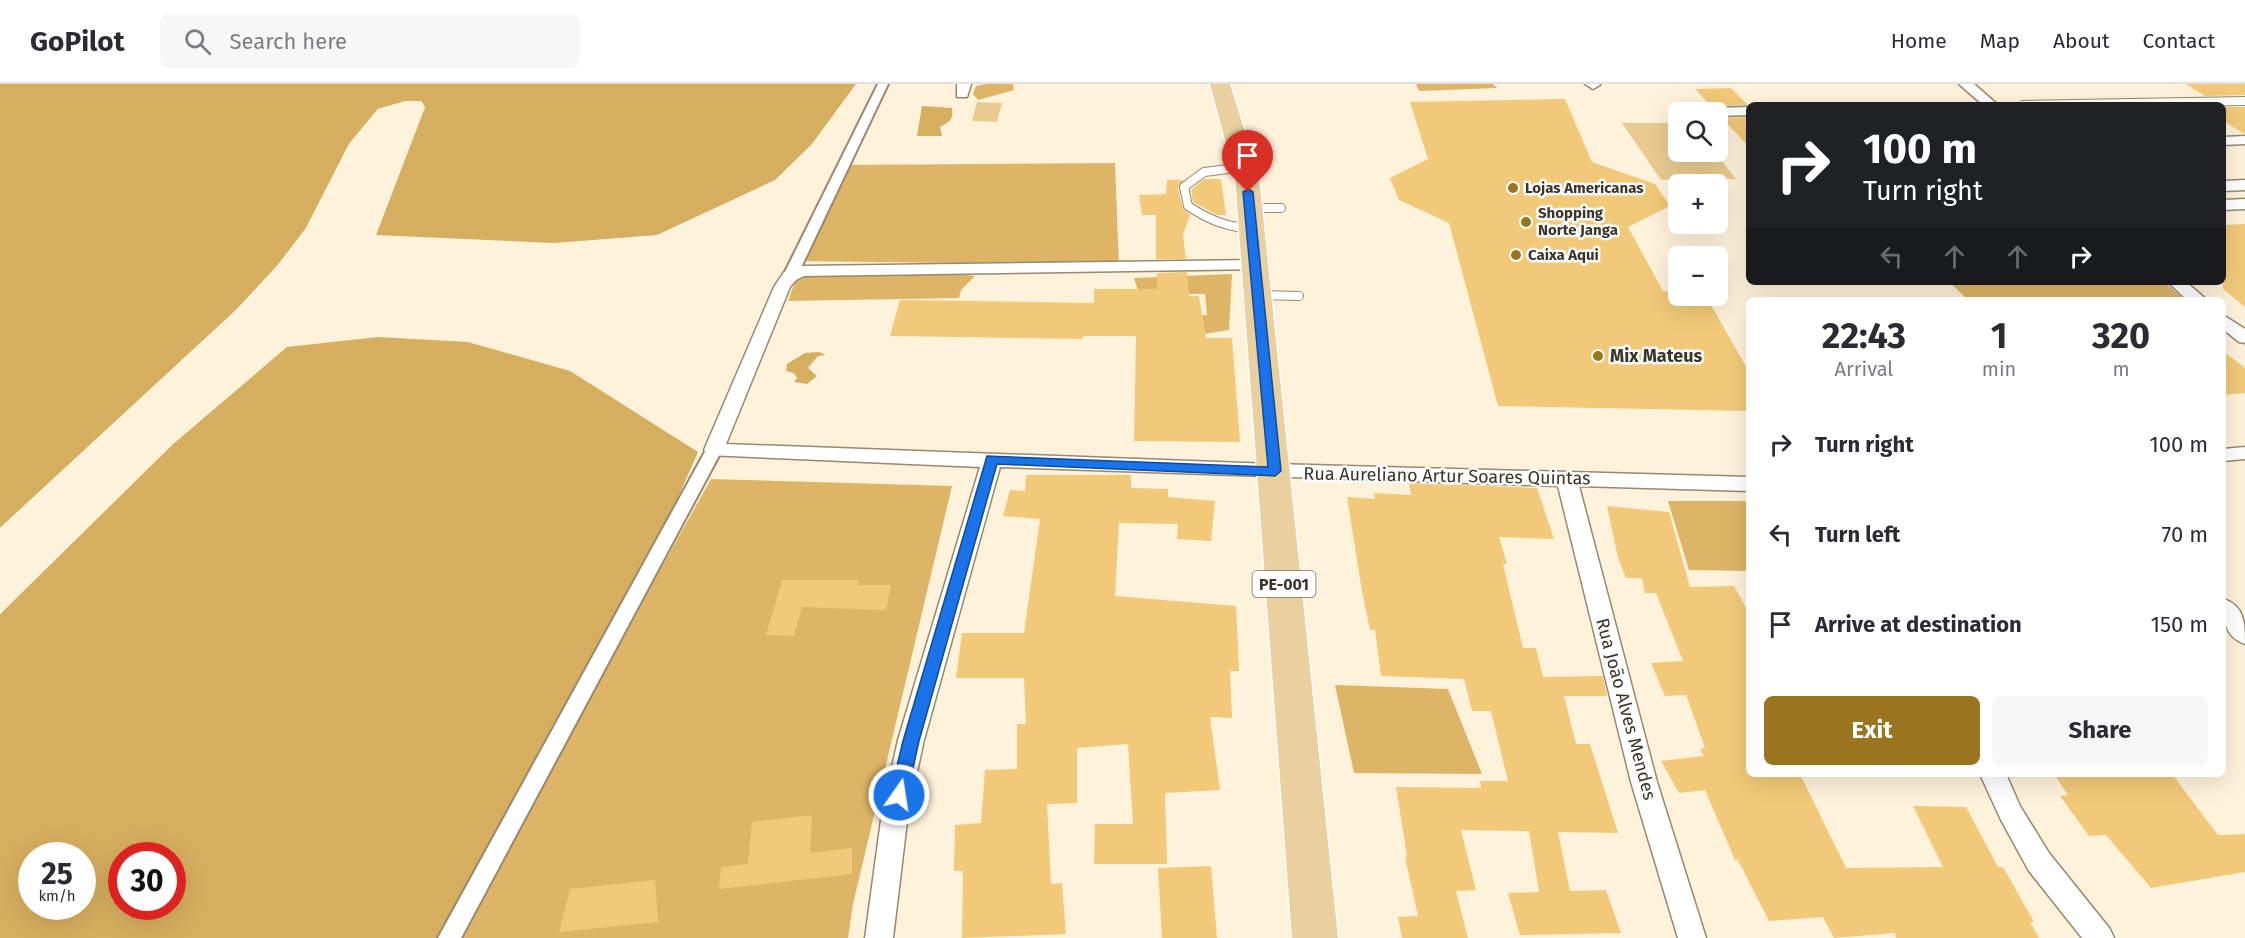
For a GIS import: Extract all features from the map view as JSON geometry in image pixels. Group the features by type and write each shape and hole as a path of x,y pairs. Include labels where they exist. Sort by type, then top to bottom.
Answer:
{"main road":[{"name":"PE-001","path":"1220,84 1244,167 1258,280 1315,938"}],"street":[{"path":"449,938 714,450 782,287 790,276 883,84"},
{"path":"1966,84 1987,102"},
{"path":"1728,112 1746,111"},
{"path":"2226,141 2245,140"},
{"path":"2226,186 2245,185"},
{"path":"2226,205 2245,204"},
{"path":"790,276 802,271 823,269 1258,280"},
{"path":"2180,285 2194,297"},
{"path":"2226,322 2245,338"},
{"name":"Rua Aureliano Artur Soares Quintas","path":"714,450 1275,471 1746,484"},
{"path":"2226,455 2245,453"},
{"path":"879,938 895,813 911,741 992,459"},
{"name":"Rua João Alves Mendes","path":"1567,479 1644,782 1692,938"},
{"path":"2226,611 2245,636"},
{"path":"1994,777 2010,812 2039,862 2100,938"}],"lane":[{"path":"2190,102 2245,101"},
{"path":"1244,167 1219,168 1196,174 1184,187 1188,206 1213,223 1232,228 1281,208"},
{"path":"1258,280 1299,296"}],"shaded area":[{"path":"0,84 856,84 812,144 775,180 657,235 554,243 376,235 425,107 421,101 406,101 378,109 349,144 306,228 277,266 236,310 0,528"},
{"path":"1013,84 1014,90 978,100 973,94 976,86"},
{"path":"1416,84 1493,84 1497,88 1419,91"},
{"path":"977,102 1002,103 997,122 972,121"},
{"path":"922,106 952,108 950,120 940,127 942,136 917,136"},
{"path":"1622,123 1668,123 1668,162 1723,162 1736,179 1728,179 1728,174 1668,174 1668,180 1661,180"},
{"path":"1115,163 1119,265 791,261 842,165"},
{"path":"951,273 975,276 961,290 959,298 788,301 798,274"},
{"path":"1232,274 1229,330 1203,334 1129,319 1207,315 1205,294 1139,294 1134,278"},
{"path":"1952,285 2168,285 2182,297 1965,297"},
{"path":"378,337 468,342 570,371 698,452 652,557 447,938 0,938 0,614 173,444 287,347"},
{"path":"819,352 826,355 818,356 808,368 817,376 807,384 794,382 797,378 794,373 786,371 787,364 805,353"},
{"path":"711,479 952,486 853,904 848,938 453,938"},
{"path":"1668,501 1746,501 1746,571 1689,570"},
{"path":"1335,685 1448,689 1482,774 1354,773"}],"pier":[{"path":"406,101 421,101 425,107 375,237 374,234 421,108 419,104 406,104 380,111 351,146 309,229 279,268 238,312 0,531 0,528 236,310 277,266 306,228 349,144 378,109"},
{"path":"290,344 173,444 0,614 0,610 171,442 285,345"}],"building":[{"path":"2186,84 2245,84 2245,95 2205,96"},
{"path":"1731,88 1746,105 1728,106 1728,102 1707,102 1695,89"},
{"path":"1565,99 1592,162 1655,184 1668,203 1668,207 1628,227 1663,291 1668,291 1668,306 1712,306 1746,367 1746,411 1498,406 1449,223 1399,200 1390,178 1428,159 1410,102"},
{"path":"2226,107 2245,107 2245,134 2226,123"},
{"path":"1746,117 1746,144 1728,124 1728,118"},
{"path":"1204,179 1221,179 1226,215 1217,215 1193,202 1191,190"},
{"path":"1167,180 1184,180 1178,188 1183,209 1190,215 1183,235 1186,259 1156,259 1156,215 1142,215 1139,195 1166,194"},
{"path":"2245,224 2245,307 2223,289 2223,285 2226,285 2226,225"},
{"path":"1187,272 1189,296 1199,296 1206,338 1232,338 1240,442 1134,441 1136,336 1083,336 1083,339 890,336 900,300 1094,303 1094,289 1157,289 1157,273"},
{"path":"2226,353 2245,368 2245,393 2226,395"},
{"path":"1026,475 1131,475 1131,488 1168,489 1168,497 1215,501 1211,541 1177,539 1178,524 1119,523 1115,596 1236,606 1239,671 1230,671 1232,718 1210,717 1220,790 1165,793 1167,864 1094,864 1095,824 1133,824 1128,744 1077,748 1077,803 1047,804 1051,884 1062,883 1066,934 962,938 963,871 954,871 955,825 981,823 985,770 1017,769 1017,724 1026,724 1024,678 956,678 962,633 1024,633 1040,519 1003,516 1010,490 1025,491"},
{"path":"1409,483 1537,488 1554,539 1499,537 1507,564 1503,564 1523,648 1536,648 1543,677 1603,676 1607,696 1564,696 1576,744 1590,744 1618,833 1558,832 1570,891 1606,890 1621,933 1520,935 1508,893 1539,892 1529,831 1461,830 1476,890 1456,891 1468,938 1402,938 1398,917 1418,916 1405,857 1407,856 1396,787 1481,788 1480,781 1508,781 1491,711 1472,711 1464,679 1381,676 1375,630 1370,630 1362,591 1347,497 1375,499 1374,493 1411,495"},
{"path":"1607,506 1669,512 1690,587 1734,586 1746,608 1746,777 1801,777 1846,868 1943,867 1913,806 1966,807 1998,867 2003,867 2034,922 2030,922 2039,938 1896,938 1895,933 1834,938 1823,917 1769,921 1738,860 1735,860 1705,790 1679,793 1661,761 1704,756 1700,749 1705,748 1686,695 1665,696 1651,663 1683,661 1656,593 1645,593 1642,578 1626,578 1618,558"},
{"path":"782,580 859,580 858,585 891,585 886,610 802,607 794,636 766,635"},
{"path":"2056,777 2174,777 2218,835 2245,834 2245,872 2151,888 2106,835 2089,836 2060,796 2068,795"},
{"path":"812,815 810,853 852,848 852,874 719,889 721,867 748,864 752,822"},
{"path":"1211,866 1217,938 1162,938 1158,868"},
{"path":"655,880 658,922 559,932 570,889"}],"place":[{"name":"Lojas Americanas","path":"1513,188"},
{"name":"Shopping Norte Janga","path":"1526,222"},
{"name":"Caixa Aqui","path":"1516,255"},
{"name":"Mix Mateus","path":"1598,356"}],"route":[{"path":"899,795 911,741 992,459 1275,471 1248,192"}]}
